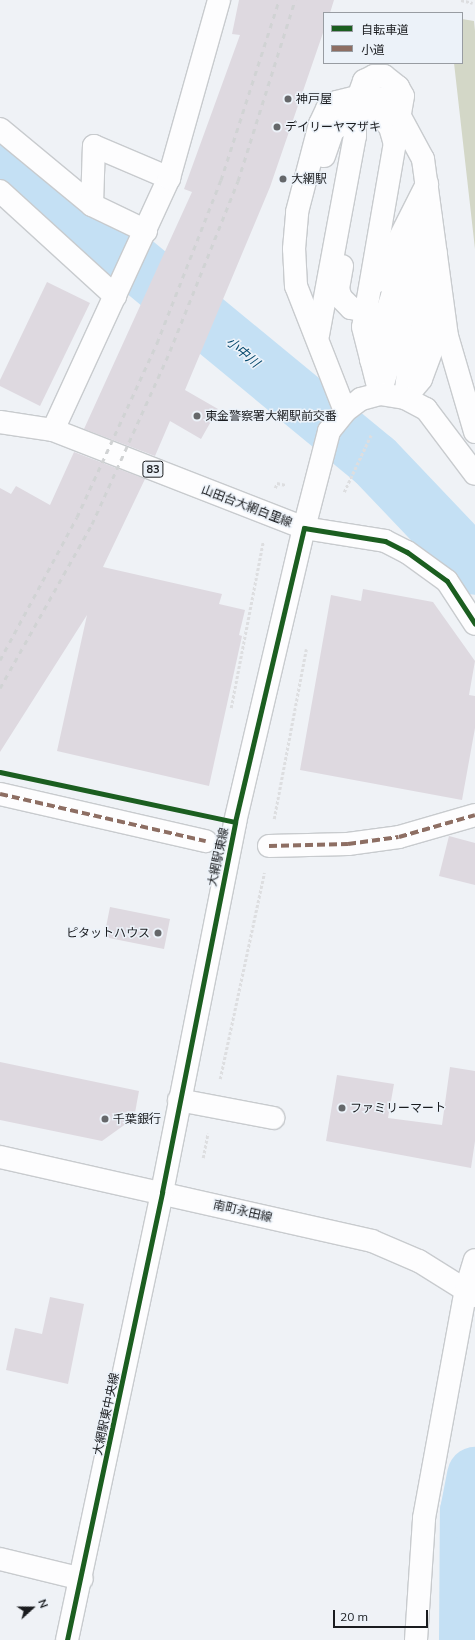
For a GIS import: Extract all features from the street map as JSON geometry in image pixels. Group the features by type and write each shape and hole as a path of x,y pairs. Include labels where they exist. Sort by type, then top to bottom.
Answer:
{"street":[{"path":"53,430 146,231 169,178 219,0"},
{"path":"321,316 296,286 294,249 333,130 358,107 378,98 390,104 400,116 423,159 444,315 467,411 475,432"},
{"path":"358,107 381,117 390,127 395,144"},
{"path":"358,107 367,138 338,289 350,308 364,306"},
{"path":"345,411 321,316 355,136 358,107"},
{"path":"380,394 370,362 363,327 364,306 400,116"},
{"path":"0,129 92,205 146,231"},
{"path":"92,205 94,146 169,178"},
{"path":"321,316 348,315 364,306 427,184"},
{"path":"0,192 115,296"},
{"path":"370,362 392,296 432,218"},
{"path":"380,394 401,324 436,253"},
{"path":"405,398 410,356 440,286"},
{"path":"405,398 422,380 444,315"},
{"name":"山田台大網白里線","path":"0,422 53,430 304,528 329,431 345,411 361,399 380,394 405,398 426,409 475,474"},
{"path":"304,528 385,541 412,555 447,581 475,624"},
{"name":"大網駅東線","path":"162,1192 235,822 304,528"},
{"path":"0,794 206,841"},
{"path":"269,846 384,839 429,830 475,815"},
{"path":"179,1100 214,1108 274,1118"},
{"name":"南町永田線","path":"0,1157 162,1192 372,1241 419,1261 470,1292"},
{"name":"大網駅東中央線","path":"67,1640 82,1579 162,1192"},
{"path":"416,1640 424,1518 470,1292 475,1260"},
{"path":"0,1559 82,1579"}],"path":[{"path":"462,0 473,3"},
{"path":"332,533 341,498 371,435"},
{"path":"203,1158 269,846 308,643"}],"green space":[{"path":"463,19 474,21 475,31 475,249 454,64 463,64"}],"building":[{"path":"239,0 334,0 330,12 323,12 323,33 270,187 185,390 218,409 201,439 170,421 155,456 84,429 192,192 184,189 240,35 232,34"},
{"path":"47,282 90,303 40,406 0,386 0,380"},
{"path":"74,452 145,479 103,567 222,594 219,604 245,610 239,635 242,636 209,786 57,751 87,615 0,752 0,488 11,494 16,486 50,505"},
{"path":"363,589 433,602 475,661 469,695 475,696 475,728 462,800 300,770 331,595 361,601"},
{"path":"449,836 475,843 475,885 439,876"},
{"path":"110,907 170,919 164,949 104,937"},
{"path":"0,1062 139,1091 134,1118 102,1141 0,1120"},
{"path":"450,1067 475,1071 475,1141 471,1168 326,1141 337,1075 394,1084 388,1118 442,1125"},
{"path":"50,1297 84,1304 68,1384 6,1370 15,1328 42,1334"}],"waterway":[{"name":"小中川","path":"0,152 374,460 475,566"},
{"name":"小中川","path":"467,1640 468,1511 475,1475"}],"railway":[{"path":"0,660 77,517 157,343 221,180 279,0"},
{"path":"0,688 92,524 170,351 238,181 295,0"}],"marked path":[{"path":"0,794 206,841"},
{"path":"269,846 348,844 399,837 475,815"}],"cycle path":[{"path":"67,1640 162,1192 235,822 304,528 385,541 407,552 447,581 475,624"},
{"path":"0,772 235,822"}],"place":[{"name":"神戸屋","path":"288,99"},
{"name":"デイリーヤマザキ","path":"277,127"},
{"name":"大網駅","path":"283,179"},
{"name":"東金警察署大網駅前交番","path":"197,416"},
{"name":"ピタットハウス","path":"158,933"},
{"name":"ファミリーマート","path":"342,1108"},
{"name":"千葉銀行","path":"105,1119"}]}
